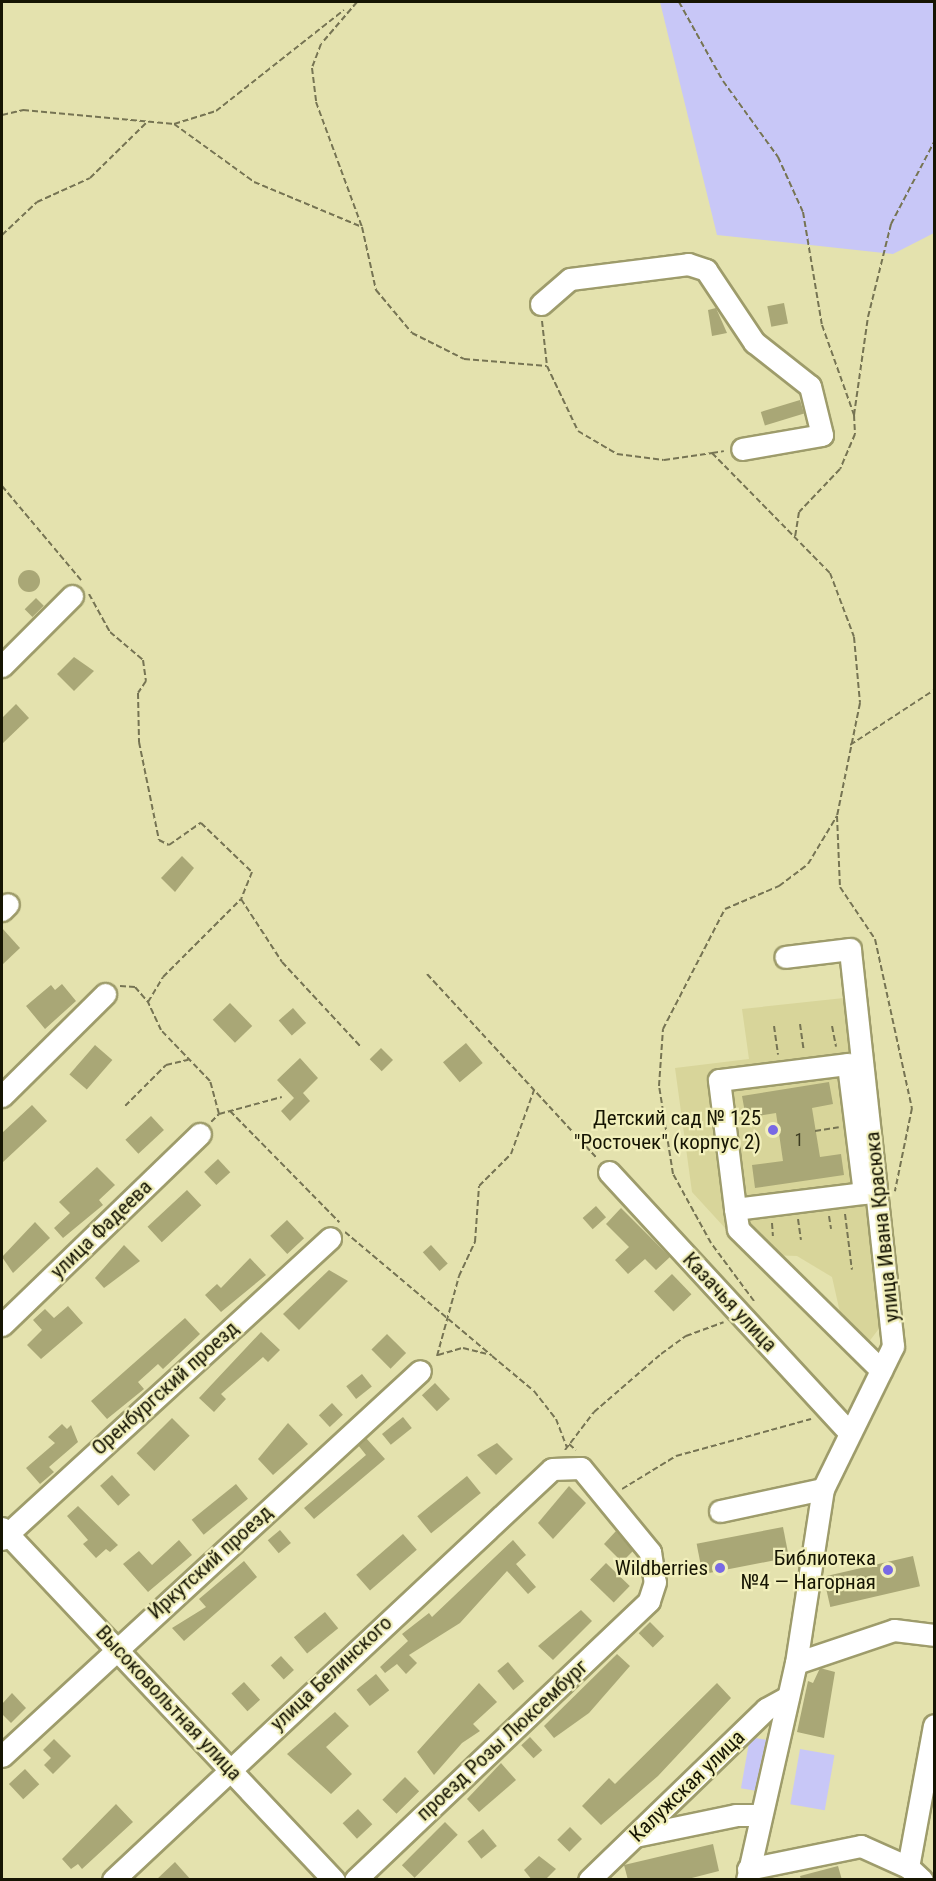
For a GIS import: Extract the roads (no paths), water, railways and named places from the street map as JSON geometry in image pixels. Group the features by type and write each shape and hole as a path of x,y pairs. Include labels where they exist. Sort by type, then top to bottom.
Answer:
{"street":[{"path":"541,304 570,279 688,264 706,270 754,342 810,386 822,435 742,448"},
{"path":"2,666 78,590"},
{"name":"улица Ивана Красюка","path":"747,1874 796,1663 823,1489 893,1346 894,1315 850,949 785,957"},
{"path":"2,1096 105,994"},
{"path":"735,1209 864,1193 848,1064 719,1080 735,1209 738,1229 881,1370"},
{"name":"улица Фадеева","path":"2,1325 200,1134"},
{"name":"Казачья улица","path":"609,1172 850,1433"},
{"name":"Оренбургский проезд","path":"3,1534 340,1235"},
{"name":"Иркутский проезд","path":"2,1756 117,1647 420,1371"},
{"name":"проезд Розы Люксембург","path":"355,1880 649,1600 654,1582 650,1552 621,1511 581,1468 552,1469"},
{"name":"улица Белинского","path":"113,1880 230,1766 552,1469"},
{"path":"720,1511 823,1489"},
{"name":"Высоковольтная улица","path":"3,1534 117,1647 334,1880"},
{"path":"796,1663 894,1630 934,1635"},
{"name":"Калужская улица","path":"589,1880 766,1709 788,1697"},
{"path":"747,1874 861,1846 915,1873 934,1725"},
{"path":"635,1836 736,1815 761,1815"}],"place":[{"name":"Детский сад № 125 \"Росточек\" (корпус 2)","path":"773,1130"},
{"name":"Wildberries","path":"720,1568"},
{"name":"Библиотека №4 — Нагорная","path":"888,1570"}]}
